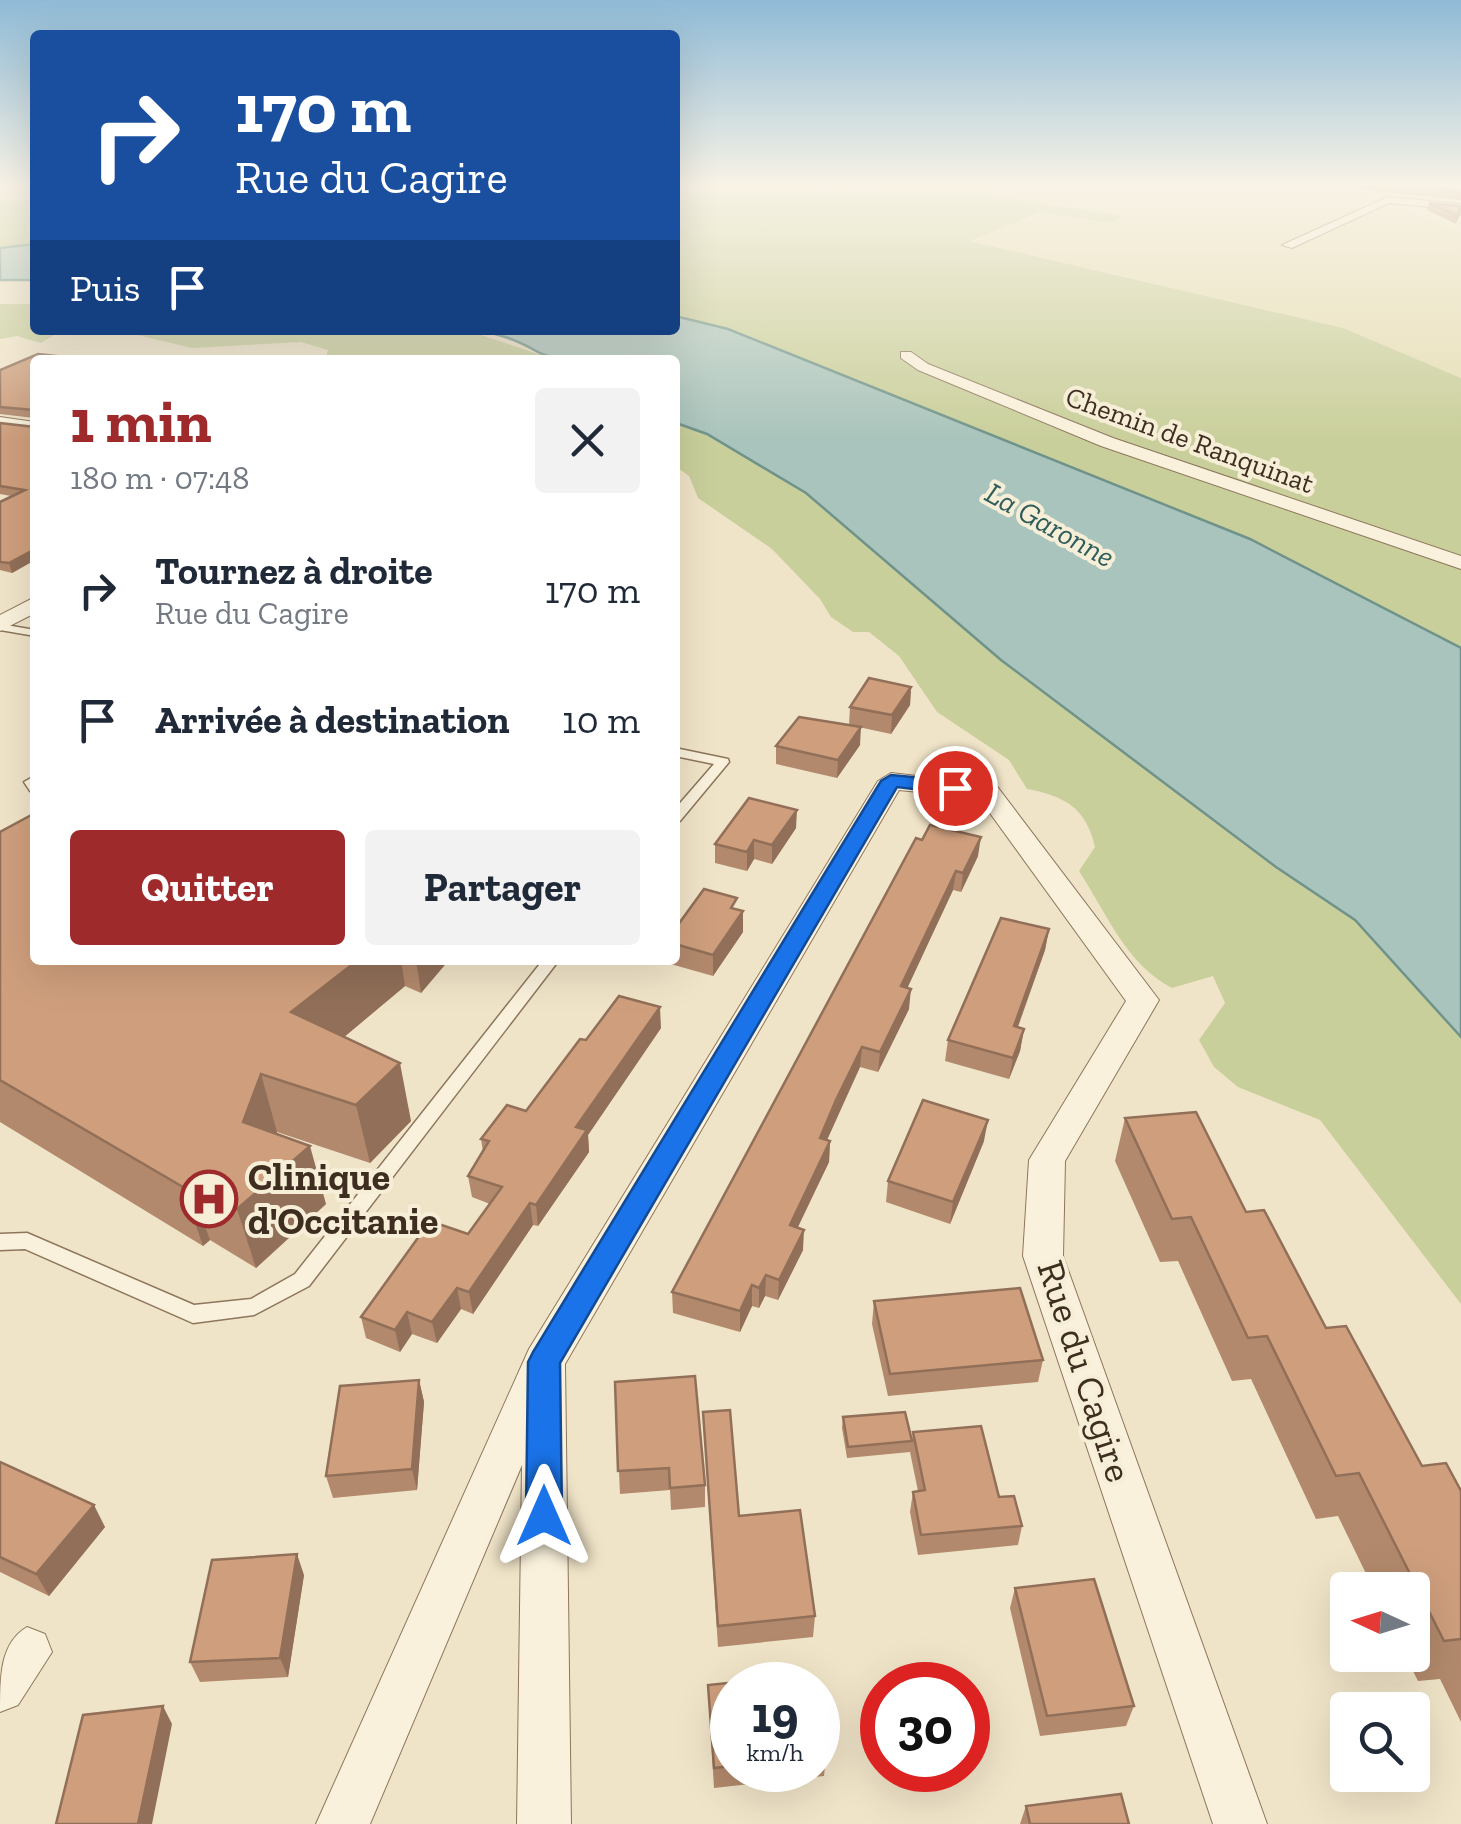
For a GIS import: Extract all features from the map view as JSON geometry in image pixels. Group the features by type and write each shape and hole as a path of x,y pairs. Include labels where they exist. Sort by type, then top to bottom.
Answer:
{"street":[{"name":"Chemin de Ranquinat","path":"906,355 924,368 1108,442 1461,563"},
{"path":"0,422 30,426"},
{"path":"0,626 30,607"},
{"name":"Rue du Cagire","path":"344,1824 544,1362 891,781 987,791 1143,1000 1047,1160 1043,1256 1240,1824"},
{"path":"544,1362 544,1824"}],"lane":[{"path":"0,626 30,632"},
{"path":"680,753 724,762 681,802"},
{"path":"0,1242 27,1241 192,1314 254,1307 302,1280 546,965"}],"shaded area":[{"path":"1092,269 1461,269 1461,378 1343,328"}],"green space":[{"path":"680,269 1091,269 1343,328 1461,378 1461,648 1250,539 728,330 680,317"},
{"path":"0,304 30,304 30,335 54,335 41,343 17,336 0,339"},
{"path":"137,335 481,335 541,355 326,355 328,350 301,342 192,348"},
{"path":"680,424 707,434 806,493 1276,867 1355,920 1461,1037 1461,1304 1320,1120 1238,1087 1214,1067 1199,1040 1225,1003 1213,976 1172,988 1130,952 1079,871 1095,847 1079,813 1052,795 1027,789 1009,760 937,712 899,656 869,632 853,632 831,617 820,599 772,549 698,498 689,476 680,470"}],"water":[{"path":"0,269 30,269 30,280 0,280"},
{"name":"La Garonne","path":"680,317 728,329 1250,539 1461,648 1461,1037 1355,920 1276,867 1001,660 806,493 707,434 680,424 680,355 546,355 498,335 680,335"}],"building":[{"path":"30,357 30,410 0,407 0,370"},
{"path":"0,423 30,426 30,552 9,563 0,562 0,502 25,490 0,486"},
{"path":"869,678 911,687 892,715 850,707"},
{"path":"799,717 861,727 838,760 776,746"},
{"path":"749,798 797,810 772,845 754,840 747,852 715,844"},
{"path":"30,816 30,965 352,965 291,1012 400,1063 356,1105 261,1074 243,1122 310,1146 237,1209 189,1182 183,1187 0,1080 0,832"},
{"path":"930,825 981,837 963,873 956,871 901,986 911,989 880,1052 862,1047 836,1100 820,1138 830,1141 790,1225 804,1230 779,1280 766,1275 759,1288 752,1285 740,1311 672,1292 916,838 922,840"},
{"path":"704,889 737,898 731,908 743,911 713,955 680,945 680,922"},
{"path":"1001,918 1049,929 1014,1026 1024,1029 1013,1058 948,1040"},
{"path":"619,996 660,1007 576,1127 587,1130 536,1205 530,1203 469,1292 457,1288 432,1322 407,1312 395,1330 361,1317 430,1221 468,1234 502,1187 468,1176 489,1141 481,1139 507,1105 526,1111 580,1039 586,1040"},
{"path":"923,1100 988,1120 953,1202 888,1181"},
{"path":"1196,1112 1246,1212 1264,1210 1326,1328 1346,1326 1422,1466 1446,1463 1461,1491 1461,1639 1444,1641 1430,1613 1430,1572 1409,1572 1359,1473 1336,1476 1267,1336 1248,1338 1191,1217 1172,1219 1125,1118"},
{"path":"1020,1288 1043,1360 890,1374 874,1301"},
{"path":"695,1376 705,1485 670,1488 669,1468 618,1471 615,1382"},
{"path":"419,1380 412,1469 326,1476 340,1386"},
{"path":"730,1410 739,1516 800,1510 815,1616 718,1626 703,1412"},
{"path":"905,1412 912,1441 848,1447 843,1417"},
{"path":"981,1426 999,1497 1014,1496 1022,1526 921,1535 913,1492 925,1490 913,1432"},
{"path":"0,1462 94,1505 36,1574 0,1557"},
{"path":"297,1554 280,1658 190,1662 212,1560"},
{"path":"1094,1579 1134,1706 1047,1716 1015,1588"},
{"path":"163,1706 138,1824 56,1824 83,1715"},
{"path":"1121,1794 1129,1824 1030,1824 1026,1806"}],"place":[{"name":"Clinique d'Occitanie","path":"209,1199"}],"route":[{"path":"544,1516 544,1362 891,781 955,788"}]}
